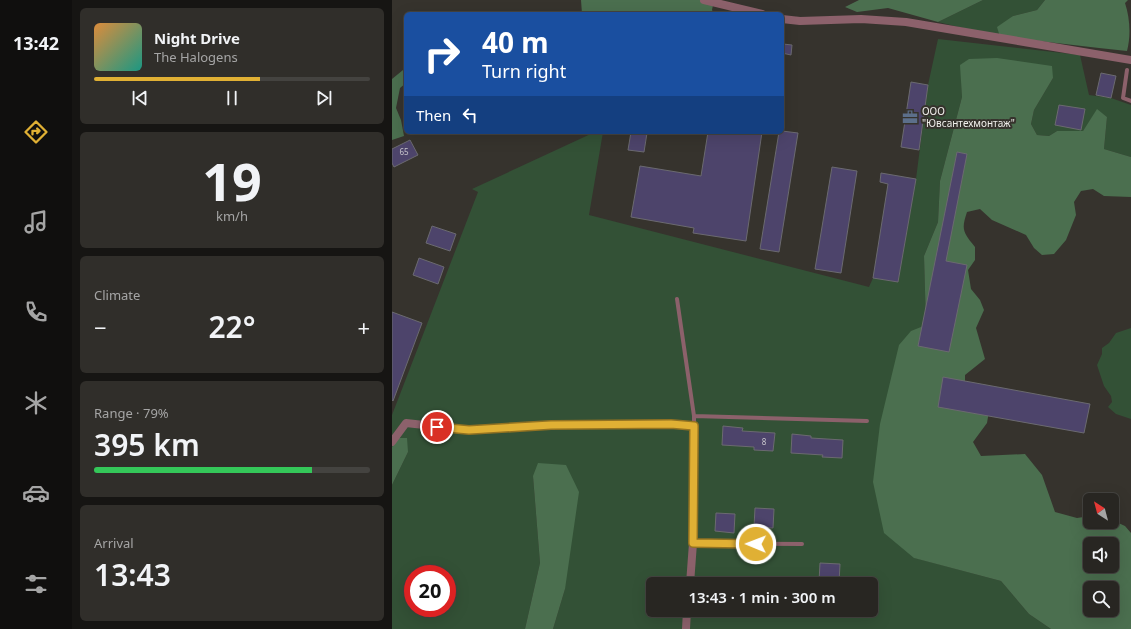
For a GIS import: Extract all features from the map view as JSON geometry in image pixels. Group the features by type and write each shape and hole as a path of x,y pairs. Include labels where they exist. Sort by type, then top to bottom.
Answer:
{"street":[{"path":"704,0 754,12"},
{"path":"784,19 800,21 861,19 906,22 1131,60"},
{"path":"392,442 406,423 469,430 551,425 671,424 694,426 693,543 691,577"},
{"path":"686,629 687,617"}],"lane":[{"path":"1127,70 1123,98 1131,101"},
{"path":"676,299 694,416 694,426"},
{"path":"694,416 867,421"},
{"path":"693,543 802,544"}],"green space":[{"path":"581,0 714,0 713,12 582,12"},
{"path":"859,0 983,0 938,22 888,8 857,12 845,7"},
{"path":"983,0 1045,0 1037,10 1013,16 1000,37 938,22"},
{"path":"1045,0 1128,0 1125,3 1129,27 1127,51 1000,37 997,27 1013,16 1037,10"},
{"path":"938,39 1080,55 1089,95 1111,98 1131,105 1131,157 1104,149 1107,117 1097,110 1083,131 1057,131 1049,136 1037,135 1031,124 1034,110 1053,78 961,65 962,97 940,181 938,222 924,256 926,325 915,558 1001,581 1029,614 1051,629 553,629 565,589 533,476 540,563 525,629 392,629 392,485 408,452 397,438 392,447 392,415 478,192 472,189 591,134 603,134 589,215 869,287 873,278 898,282 916,179 928,85"},
{"path":"997,58 1052,66 1053,78 1034,110 1031,124 1037,135 1049,136 1057,131 1083,131 1097,109 1107,117 1104,149 1131,157 1131,197 1104,196 1093,189 1081,191 1074,202 1076,215 1066,240 1054,254 1042,255 1034,248 1026,235 992,220 980,209 967,212 964,223 964,231 975,247 975,260 968,270 971,289 980,300 984,310 976,328 985,359 965,375 965,381 989,411 987,423 973,442 981,456 1025,454 1042,475 1055,512 1077,518 1083,517 1083,529 1119,529 1119,523 1125,526 1131,533 1131,629 1051,629 1029,614 1001,581 914,558 884,533 873,482 880,424 899,345 911,331 926,325 924,256 938,222 940,181 962,97 960,65 969,59"},
{"path":"404,70 404,85 400,88 396,108 401,120 404,136 392,140 392,79"},
{"path":"1131,328 1131,419 1116,414 1108,407 1112,402 1111,396 1104,386 1097,365 1102,354 1102,348 1109,343 1116,333"},
{"path":"397,438 407,438 408,452 392,485 392,447"},
{"path":"538,463 566,465 579,492 565,589 553,629 525,629 540,563 533,476"}],"building":[{"path":"784,44 792,45 791,55 784,53"},
{"path":"1101,73 1116,76 1111,98 1096,95"},
{"path":"911,82 928,85 919,150 901,147"},
{"path":"1059,105 1085,109 1081,130 1055,125"},
{"path":"784,131 798,133 779,252 760,249 779,134 784,134"},
{"path":"631,134 647,134 644,152 628,150"},
{"path":"708,134 762,134 746,241 693,233 694,228 631,217 640,166 701,176"},
{"path":"410,140 418,155 394,167 392,163 392,149"},
{"path":"957,152 967,154 946,261 967,265 949,352 918,346"},
{"path":"832,167 857,171 841,273 815,269"},
{"path":"881,173 916,179 898,282 873,278 888,184 880,182"},
{"path":"432,226 456,234 450,251 426,243"},
{"path":"419,258 444,267 438,284 413,275"},
{"path":"392,312 422,323 393,401 392,400"},
{"path":"943,377 1090,404 1084,433 938,407"},
{"path":"723,426 743,428 742,431 775,433 773,451 754,450 754,447 722,445"},
{"path":"792,434 811,436 811,438 843,440 842,458 791,453"},
{"path":"755,508 774,509 773,528 754,527"},
{"path":"716,513 735,514 734,533 715,531"},
{"path":"820,563 840,564 839,577 819,577"}],"place":[{"name":"ООО \"Ювсантехмонтаж\"","path":"910,117"}],"route":[{"path":"437,427 469,430 551,425 671,424 694,426 693,543 756,544"}]}
